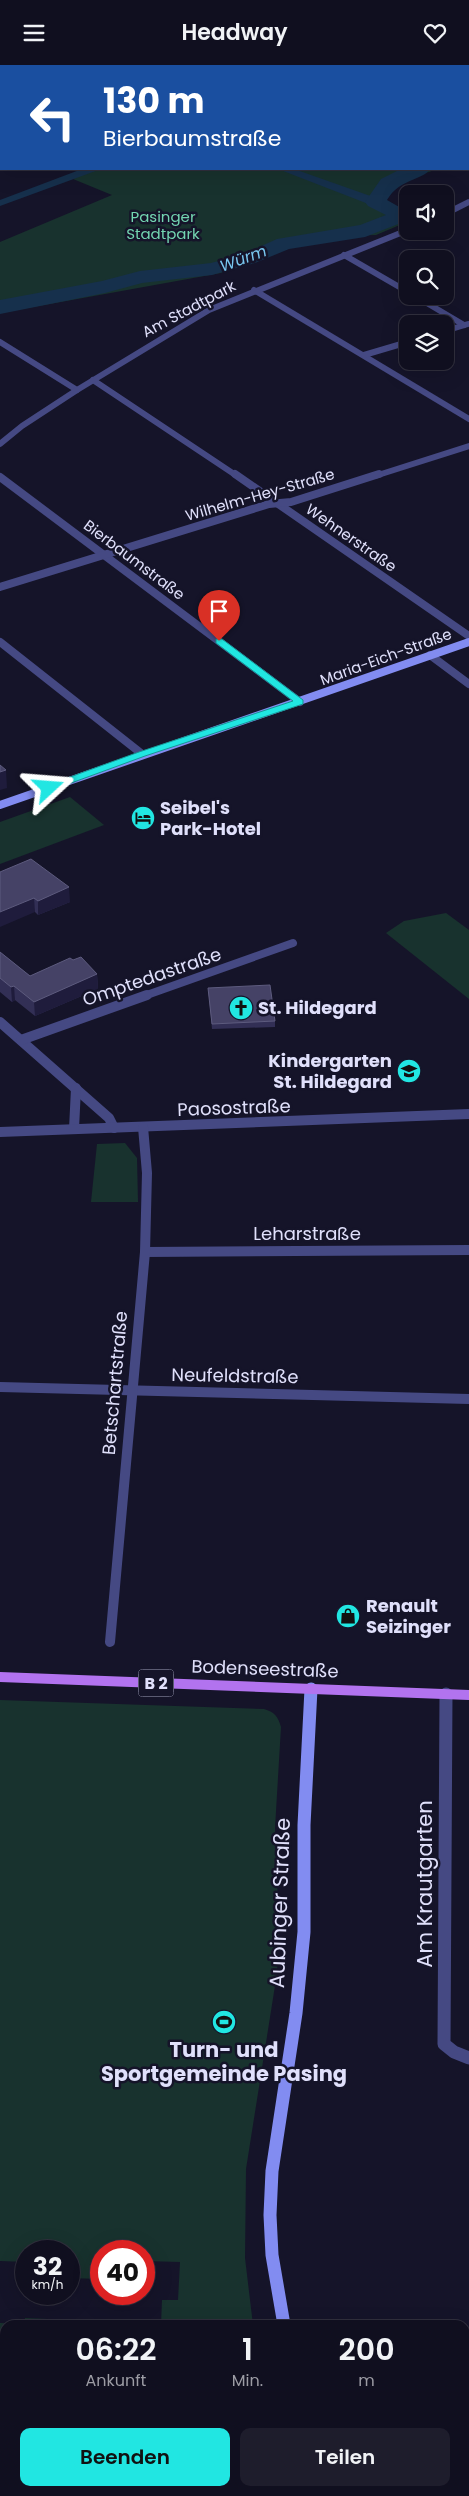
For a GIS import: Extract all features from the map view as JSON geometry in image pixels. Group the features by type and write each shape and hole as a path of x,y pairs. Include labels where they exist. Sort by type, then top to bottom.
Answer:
{"main road":[{"name":"Bodenseestraße","path":"0,1677 469,1695"}],"street":[{"path":"454,210 469,202"},
{"path":"461,207 469,211"},
{"name":"Am Stadtpark","path":"0,444 22,426 77,390 200,315 254,290 399,234"},
{"path":"344,255 399,287"},
{"path":"254,290 469,419"},
{"path":"431,305 466,324"},
{"path":"454,328 466,324"},
{"path":"0,342 77,390"},
{"path":"364,355 399,345"},
{"name":"Wehnerstraße","path":"93,380 278,503 469,636"},
{"name":"Wilhelm-Hey-Straße","path":"0,587 269,504 294,502 469,446"},
{"name":"Bierbaumstraße","path":"0,477 300,702"},
{"path":"0,642 142,754"},
{"name":"Maria-Eich-Straße","path":"0,805 142,754 300,702 469,642"},
{"path":"430,655 469,684"},
{"name":"Omptedastraße","path":"21,1040 293,943"},
{"path":"0,1022 109,1118 114,1128"},
{"path":"74,1129 76,1088"},
{"name":"Paosostraße","path":"0,1132 469,1114"},
{"name":"Betschartstraße","path":"110,1642 145,1251 147,1173 143,1127"},
{"name":"Leharstraße","path":"145,1251 469,1250"},
{"name":"Neufeldstraße","path":"0,1387 469,1399"},
{"name":"Aubinger Straße","path":"283,2320 272,2255 270,2215 272,2171 297,2007 304,1932 304,1825 311,1689"},
{"name":"Am Krautgarten","path":"446,1694 444,2044 454,2053 469,2058"}],"green space":[{"name":"Pasinger Stadtpark","path":"83,170 435,170 404,180 383,193 386,200 399,207 399,225 376,235 301,237 221,273 0,313 0,242 112,195 73,179"},
{"path":"70,797 104,825 0,864 0,822"},
{"path":"446,913 469,930 469,999 386,933 404,921"},
{"path":"125,1143 137,1158 138,1202 91,1202 97,1144"},
{"path":"0,1700 264,1709 277,1717 281,1727 275,1828 279,1931 277,1973 246,2169 245,2258 252,2320 161,2320 162,2300 178,2300 180,2262 155,2261 155,2240 90,2240 90,2279 80,2278 80,2240 15,2240 15,2262 0,2261"},
{"path":"25,2318 70,2320 25,2320"}],"water":[{"path":"79,170 98,170 0,206 0,200"}],"building":[{"path":"0,765 6,770 0,772"},
{"path":"31,859 69,887 38,901 34,898 0,912 0,872"},
{"path":"0,952 30,976 70,958 73,960 81,957 97,974 34,1002 14,986 11,987 0,978"},
{"name":"St. Hildegard","path":"270,985 275,1021 212,1024 208,988"}],"waterway":[{"path":"287,170 375,202"},
{"name":"Würm","path":"402,170 408,173"},
{"name":"Würm","path":"0,307 105,287 140,277 212,269 248,259 284,243 365,231 399,217 398,213 375,202 384,188 393,180 417,170"}],"place":[{"name":"Seibel's Park-Hotel","path":"143,818"},
{"name":"St. Hildegard","path":"241,1008"},
{"name":"Kindergarten St. Hildegard","path":"409,1071"},
{"name":"Renault Seizinger","path":"348,1616"},
{"name":"Turn- und Sportgemeinde Pasing","path":"224,2022"}],"route":[{"path":"49,788 142,754 300,702 219,641"}]}
